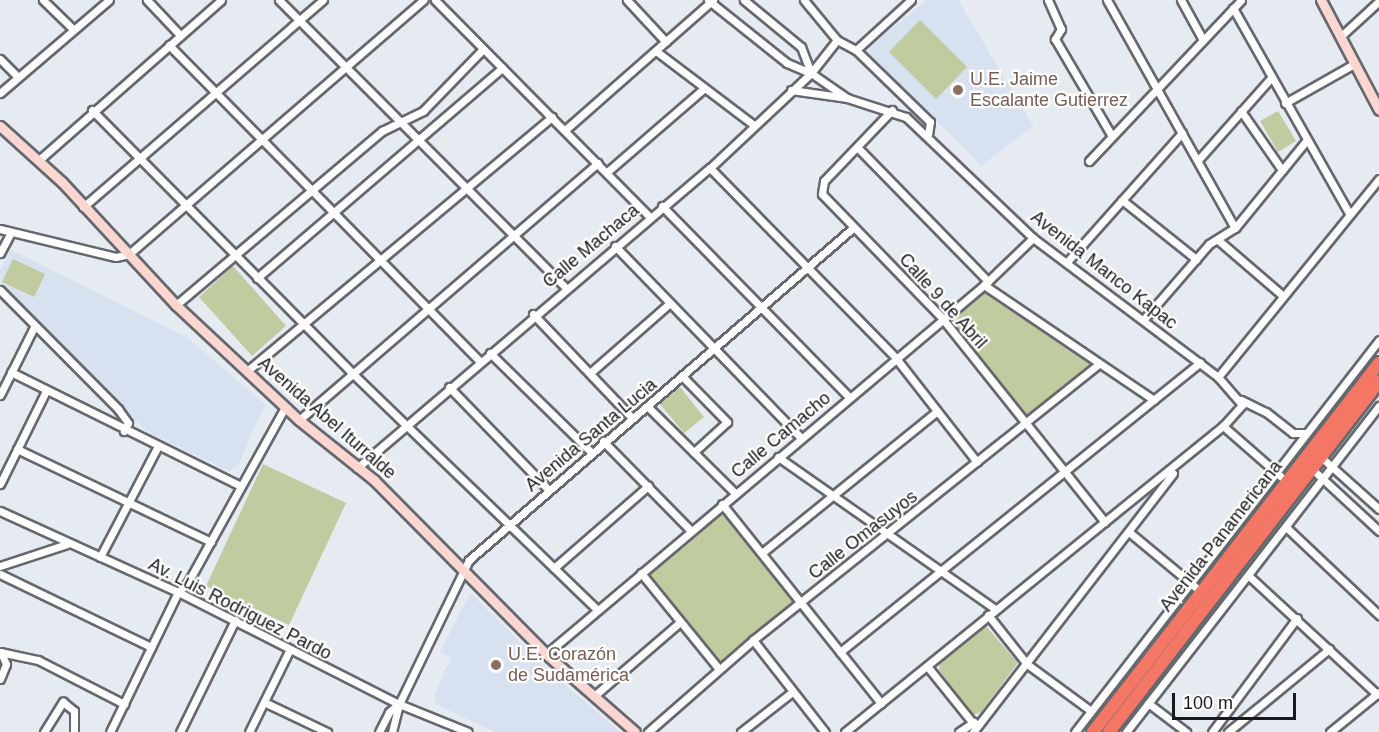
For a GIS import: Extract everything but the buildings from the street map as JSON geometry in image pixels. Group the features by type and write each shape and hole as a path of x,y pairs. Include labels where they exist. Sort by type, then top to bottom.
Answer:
{"highway":[{"name":"Avenida Panamericana","path":"1317,453 1379,363"},
{"name":"Avenida Panamericana","path":"1109,732 1307,465 1379,382"},
{"name":"Avenida Panamericana","path":"1093,732 1286,481 1307,465"}],"street":[{"path":"43,0 73,29"},
{"path":"0,93 17,76 109,0"},
{"path":"147,0 180,35"},
{"path":"39,160 92,110 220,0"},
{"path":"279,0 348,66 400,122 566,287"},
{"path":"83,207 217,94 323,0"},
{"path":"0,230 116,257 129,254 186,204 264,142 423,0"},
{"path":"435,0 649,216"},
{"path":"627,0 666,42"},
{"path":"744,0 801,47 811,73"},
{"name":"Avenida Manco Kapac","path":"804,0 837,40 856,50 930,122 928,134 1033,238 1144,319 1218,377 1241,399 1266,412 1293,434 1307,432"},
{"path":"1048,0 1061,28 1055,39 1112,136"},
{"path":"1107,0 1199,159 1235,228"},
{"path":"1181,0 1203,40"},
{"path":"1089,161 1241,0"},
{"path":"1321,0 1379,110"},
{"path":"565,130 711,1 787,63 811,73 847,98"},
{"path":"856,50 908,1"},
{"path":"1341,36 1379,1"},
{"path":"1233,8 1348,213"},
{"name":"Calle Machaca","path":"357,468 533,314 710,168 811,73 837,40"},
{"path":"169,45 480,361"},
{"path":"177,304 382,131 423,111 483,49"},
{"path":"656,51 703,89 754,125"},
{"path":"0,59 17,76"},
{"path":"1285,103 1354,63"},
{"path":"257,278 502,68"},
{"path":"1199,159 1271,78"},
{"path":"607,172 703,89"},
{"path":"791,90 847,98 892,110 928,134"},
{"path":"92,110 352,373 597,610"},
{"name":"Calle 9 de Abril","path":"892,110 820,188 854,227 942,318 1105,522"},
{"path":"1241,111 1282,170"},
{"path":"247,371 306,325 380,259 552,117"},
{"name":"Avenida Abel Iturralde","path":"0,126 39,160 177,304 247,371 299,420 357,468 463,568 546,654 635,732"},
{"path":"1067,262 1182,133"},
{"path":"1144,319 1196,259 1235,228 1306,141"},
{"path":"859,148 986,283 1099,364 1154,400"},
{"path":"299,420 598,163"},
{"path":"710,168 895,357 977,462"},
{"path":"1218,377 1348,213 1379,179"},
{"path":"1122,200 1196,259"},
{"path":"662,206 849,397"},
{"name":"Avenida Santa Lucia","path":"392,732 399,704 463,568 603,441 648,407 810,270 854,227"},
{"path":"0,253 10,234"},
{"name":"Calle Camacho","path":"546,654 895,357 986,283 1033,238"},
{"path":"1218,240 1282,296"},
{"path":"615,246 801,438"},
{"path":"0,290 34,327 118,409 128,423 124,431"},
{"path":"590,373 670,303"},
{"path":"533,314 632,418"},
{"path":"0,396 34,327"},
{"name":"Avenida Panamericana","path":"1075,732 1275,471 1379,340"},
{"path":"490,352 591,452"},
{"path":"840,652 1200,363"},
{"name":"Calle Omasuyos","path":"648,732 753,640 890,535 1099,364"},
{"path":"11,372 124,431 239,485"},
{"path":"683,377 727,422 694,452"},
{"path":"449,387 548,489"},
{"path":"0,484 46,391"},
{"path":"845,732 995,609 1178,466 1240,410 1241,399"},
{"path":"1126,732 1250,577 1379,406"},
{"path":"110,732 178,592 211,542 239,485 285,407"},
{"path":"648,407 735,493"},
{"path":"763,552 835,498 936,412"},
{"path":"1223,426 1286,481"},
{"path":"603,441 691,531"},
{"path":"100,557 158,446"},
{"path":"17,449 211,542"},
{"path":"1317,453 1379,510 1370,523"},
{"path":"778,457 995,609"},
{"path":"1307,465 1379,531"},
{"path":"959,732 975,723 1027,664 1178,466"},
{"path":"554,568 648,486"},
{"path":"722,504 763,552 880,703"},
{"name":"Av. Luis Rodriguez Pardo","path":"0,511 67,544 178,592 235,620 289,651 399,704 468,732"},
{"path":"1287,528 1379,615"},
{"path":"1129,532 1200,591"},
{"path":"0,566 67,544"},
{"path":"641,573 719,669"},
{"path":"0,574 151,647"},
{"path":"1250,577 1378,693 1330,732"},
{"path":"988,615 1027,664 1091,711"},
{"path":"1212,732 1297,618"},
{"path":"180,732 235,620"},
{"path":"594,696 680,622"},
{"path":"753,640 825,732"},
{"path":"1228,732 1329,649"},
{"path":"249,732 289,651"},
{"path":"0,652 38,660 124,704"},
{"path":"0,652 6,664 0,680"},
{"path":"927,666 975,723"},
{"path":"741,732 792,692"},
{"path":"44,732 63,702 74,711 74,732"},
{"path":"264,702 327,732"},
{"name":"Avenida Santa Lucia","path":"379,732 388,712 399,704"},
{"path":"1148,704 1186,732"},
{"path":"973,732 975,723"}],"shaded area":[{"name":"U.E. Jaime Escalante Gutierrez","path":"927,0 958,0 1033,126 981,166 869,53 870,46"},
{"path":"11,250 187,337 265,404 238,466 229,471 146,431 0,282 0,271"},
{"name":"U.E. Corazón de Sudamérica","path":"470,593 550,672 620,732 495,732 436,704 434,696 451,658 440,652"}],"green space":[{"path":"920,20 967,67 936,99 889,52"},
{"path":"1278,111 1296,141 1278,152 1260,121"},
{"path":"13,259 45,274 34,297 2,282"},
{"path":"233,266 286,326 252,356 199,297"},
{"path":"985,289 1093,363 1027,416 949,319"},
{"path":"680,387 704,417 684,433 660,404"},
{"path":"263,464 346,503 289,625 206,586"},
{"path":"725,509 797,602 719,665 648,572"},
{"path":"986,626 1018,663 981,712 973,715 939,670 940,663"}],"place":[{"name":"U.E. Jaime Escalante Gutierrez","path":"958,90"},
{"name":"U.E. Corazón de Sudamérica","path":"496,665"}]}
